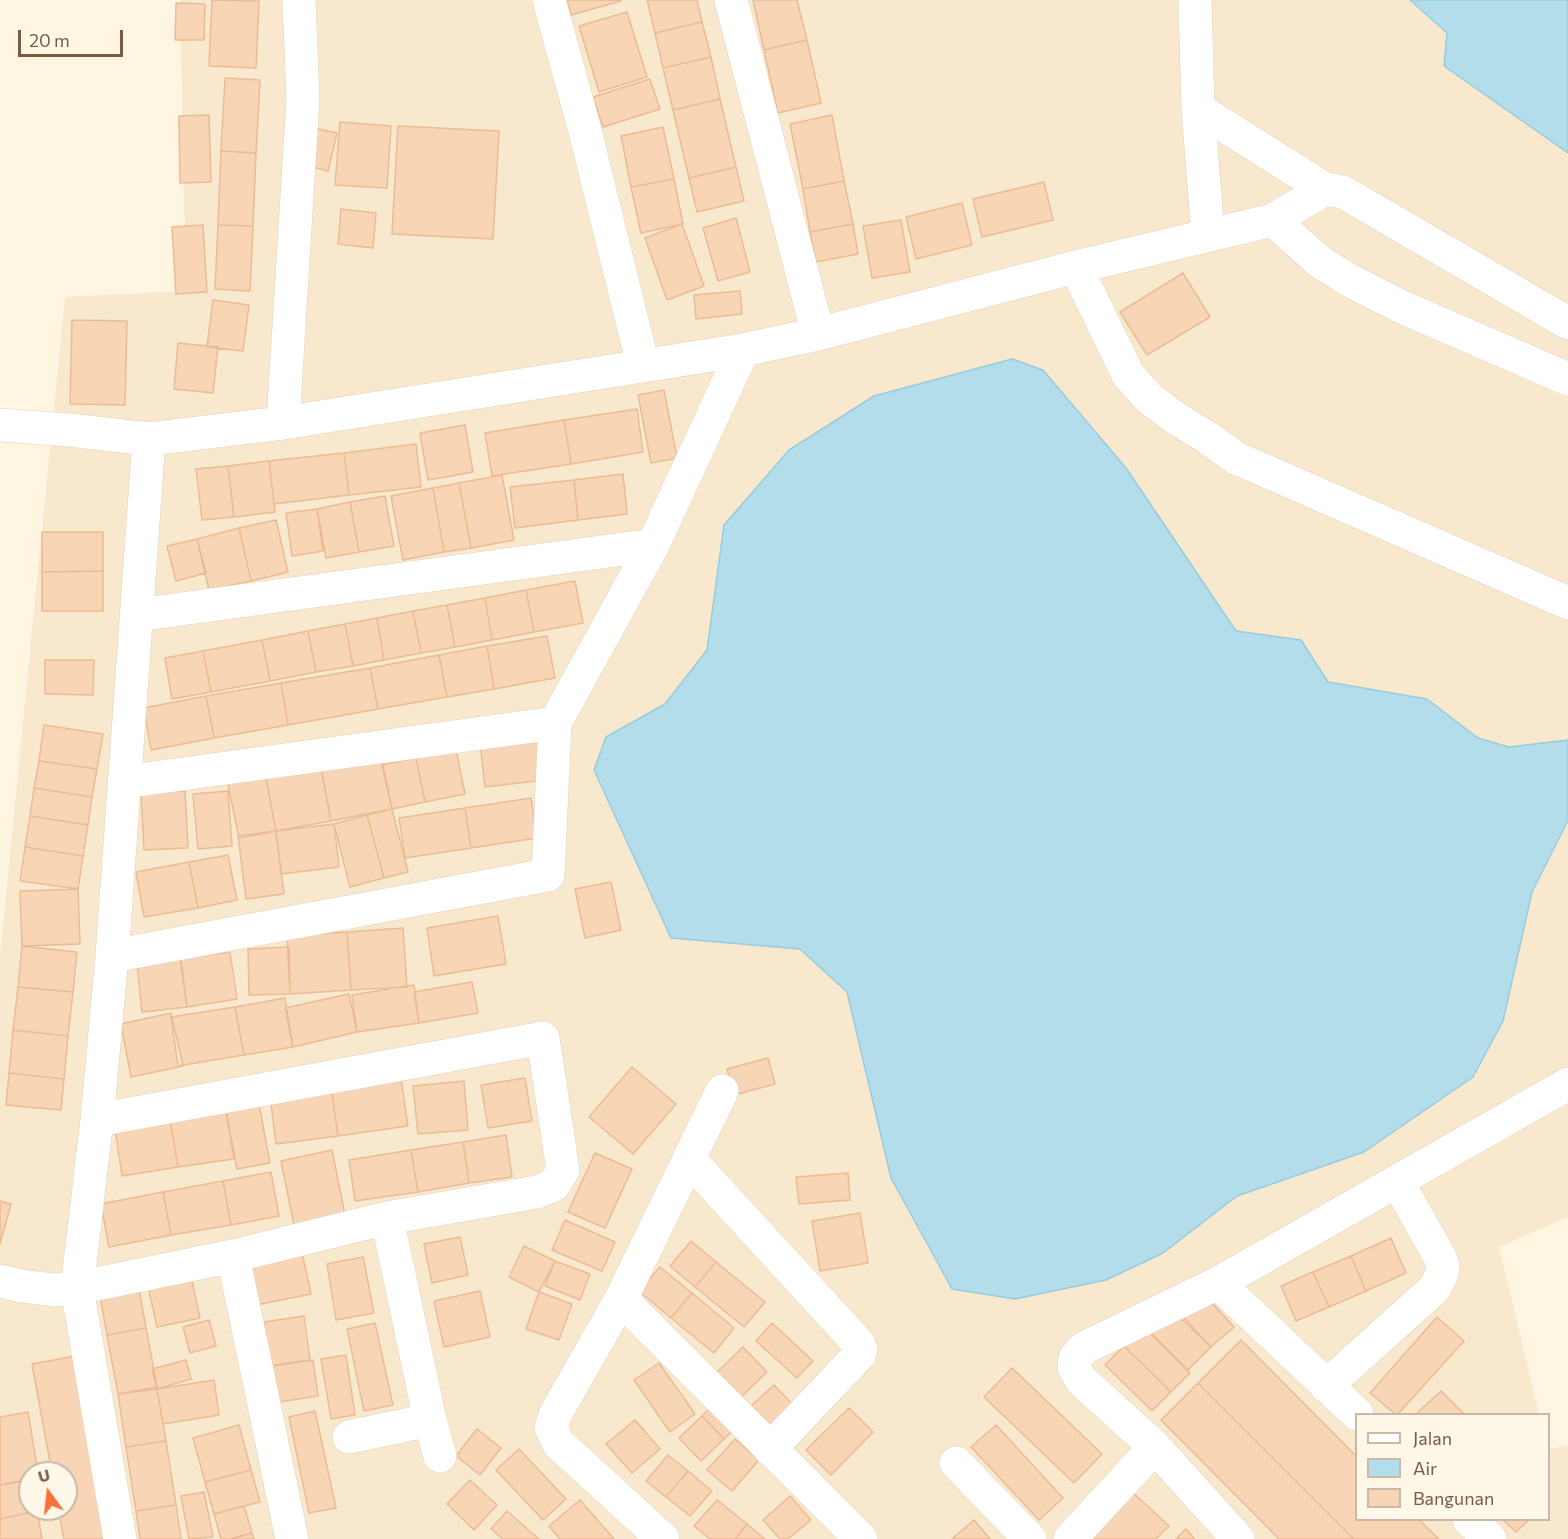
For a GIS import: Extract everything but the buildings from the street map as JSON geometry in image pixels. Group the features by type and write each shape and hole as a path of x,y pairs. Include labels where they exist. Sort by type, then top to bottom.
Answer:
{"street":[{"path":"283,423 303,99 299,0"},
{"path":"549,0 584,127 644,365"},
{"path":"730,0 818,334"},
{"path":"1195,0 1198,109 1208,235"},
{"path":"1198,109 1324,189 1343,192 1568,323"},
{"path":"0,425 149,439 283,423 742,350 818,334 1076,267 1273,220 1324,189"},
{"path":"1273,220 1320,262 1349,280 1402,306 1568,379"},
{"path":"1076,267 1128,375 1150,399 1177,419 1236,458 1568,603"},
{"path":"111,956 548,875 555,723 653,545 742,350"},
{"path":"120,1539 77,1288 97,1120 111,956 149,439"},
{"path":"137,615 653,545"},
{"path":"124,782 555,723"},
{"path":"0,1281 54,1290 77,1288 233,1256 387,1218 537,1192 554,1185 563,1170 543,1038 97,1120"},
{"path":"1238,1539 1155,1447 1081,1380 1074,1367 1075,1358 1084,1348 1218,1283 1568,1084"},
{"path":"663,1539 558,1443 551,1427 556,1413 621,1299 722,1091"},
{"path":"688,1159 859,1344 861,1350 770,1449"},
{"path":"1326,1386 1434,1289 1441,1276 1443,1268 1441,1259 1397,1181"},
{"path":"387,1218 430,1420 440,1456"},
{"path":"233,1256 292,1539"},
{"path":"1218,1283 1356,1413"},
{"path":"621,1299 861,1539"},
{"path":"349,1437 430,1420"},
{"path":"1070,1539 1155,1447"},
{"path":"956,1463 1030,1539"},
{"path":"1470,1521 1490,1539"}],"shaded area":[{"path":"180,0 1568,0 1568,1217 1499,1247 1539,1413 1355,1413 1355,1521 1550,1521 1550,1449 1568,1445 1568,1539 0,1539 0,955 65,297 186,291"}],"water":[{"path":"1410,0 1568,0 1568,153 1444,66 1447,33"},
{"path":"1012,359 1043,370 1126,468 1236,631 1301,640 1328,682 1427,699 1478,738 1509,747 1568,740 1568,820 1532,892 1503,1021 1473,1077 1364,1152 1237,1196 1163,1253 1106,1280 1015,1299 952,1289 891,1178 847,992 800,949 671,938 594,770 606,737 665,704 707,650 724,525 789,450 874,396"}]}
